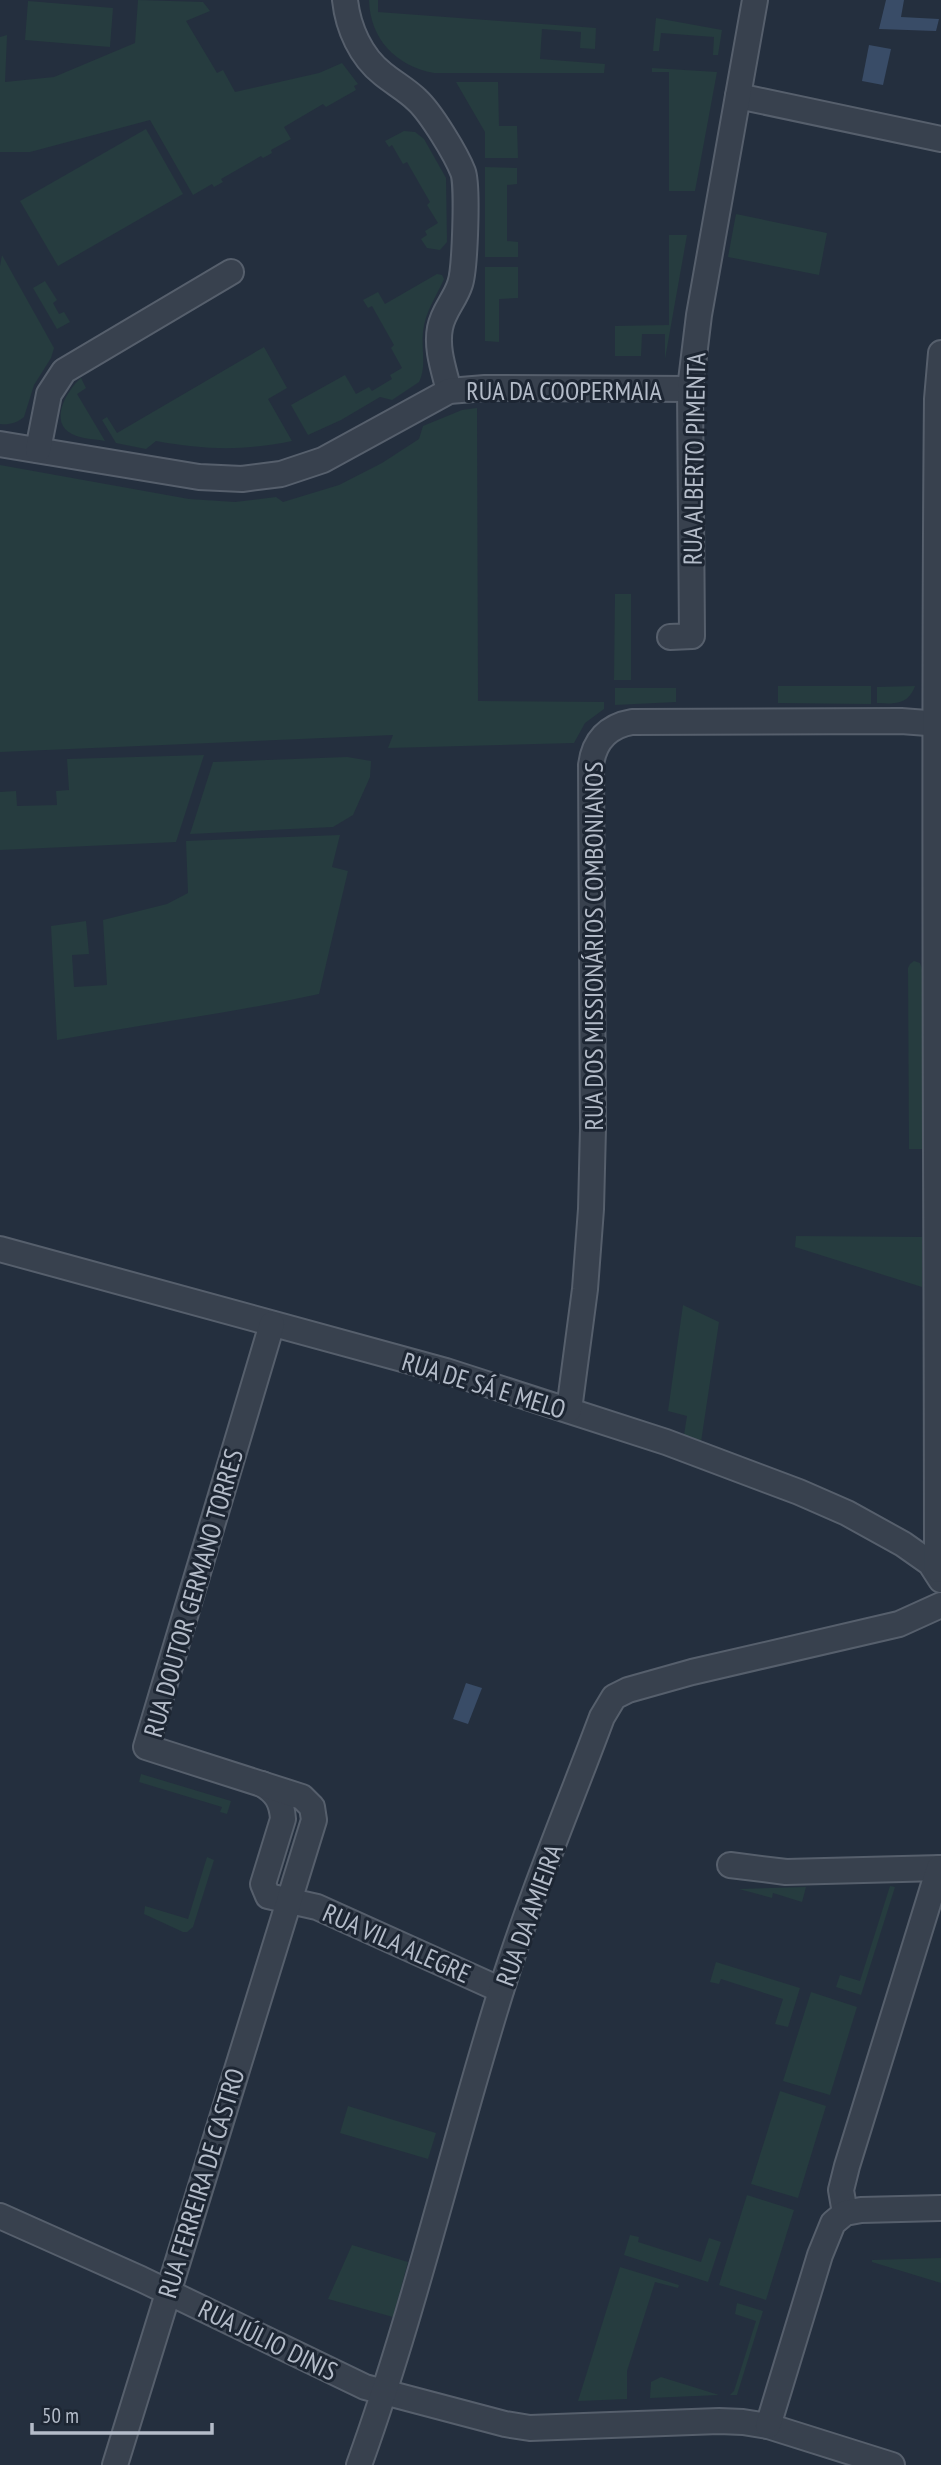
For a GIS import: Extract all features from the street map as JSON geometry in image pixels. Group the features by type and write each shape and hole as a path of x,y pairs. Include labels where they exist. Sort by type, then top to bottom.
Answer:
{"street":[{"path":"345,0 353,32 365,55 379,71 420,102 463,173 462,275 456,294 443,317 439,337 439,351 449,391"},
{"name":"RUA ALBERTO PIMENTA","path":"670,636 692,636 690,389 699,314 755,0"},
{"path":"738,96 941,139"},
{"path":"38,450 49,394 64,370 231,272"},
{"path":"939,1575 937,399 941,353"},
{"name":"RUA DA COOPERMAIA","path":"0,443 210,478 242,479 281,474 344,451 449,391 485,388 690,389"},
{"name":"RUA DOS MISSIONÁRIOS COMBONIANOS","path":"569,1410 589,1246 593,1128 591,765 599,740 615,726 632,722 901,721 938,724"},
{"name":"RUA DE SÁ E MELO","path":"0,1249 446,1371 677,1446 857,1517 904,1544 939,1575"},
{"name":"RUA DOUTOR GERMANO TORRES","path":"261,1783 146,1747 272,1324"},
{"name":"RUA DA AMIEIRA","path":"359,2465 384,2393 501,1990 598,1727 614,1697 628,1690 692,1672 900,1625 941,1605"},
{"name":"RUA FERREIRA DE CASTRO","path":"115,2465 290,1902 314,1814 312,1807 302,1797 261,1783"},
{"path":"730,1865 786,1872 940,1868 844,2174 841,2190 845,2213"},
{"name":"RUA VILA ALEGRE","path":"290,1902 317,1907 501,1990"},
{"path":"768,2426 827,2234 834,2223 845,2213 861,2210 941,2208"},
{"name":"RUA JÚLIO DINIS","path":"0,2216 384,2393 530,2428 719,2421 768,2426 892,2465"}],"green space":[{"path":"138,0 203,2 210,11 186,21 217,73 223,70 235,92 319,73 342,63 358,84 354,86 356,90 326,107 323,104 284,127 291,139 271,150 272,153 263,158 261,156 221,179 223,182 214,187 212,184 193,195 150,120 30,152 0,152 0,37 7,35 5,82 54,77 135,43"},
{"path":"369,0 378,0 378,12 596,28 595,49 580,48 581,32 542,29 540,59 605,64 604,73 434,73 420,69 397,57 380,38 374,27"},
{"path":"28,1 113,8 110,47 25,40"},
{"path":"656,18 722,30 718,55 713,55 714,37 661,33 659,51 653,51"},
{"path":"652,68 717,72 695,191 669,191 669,72 652,72"},
{"path":"456,82 498,82 499,126 517,126 518,158 485,158 485,132"},
{"path":"146,129 183,194 58,266 20,201"},
{"path":"404,131 415,132 424,139 446,178 447,242 440,250 427,248 421,239 427,235 425,231 438,223 427,205 430,202 407,162 403,164 392,145 389,147 385,141"},
{"path":"485,167 517,168 517,184 507,185 507,241 518,242 518,257 485,257"},
{"path":"736,214 827,233 819,275 728,257"},
{"path":"669,235 687,235 665,359 665,334 642,334 641,356 615,356 615,326 669,325"},
{"path":"2,255 54,348 51,358 34,385 24,417 10,424 0,424"},
{"path":"485,267 518,267 518,298 499,299 499,342 485,341"},
{"path":"437,274 444,279 424,325 423,370 419,382 392,400 380,397 341,420 308,435 291,405 345,375 356,394 369,387 372,391 392,379 390,375 402,368 391,348 394,345 372,306 368,308 363,300 378,292 385,304"},
{"path":"45,281 57,300 53,303 59,314 64,312 70,322 57,329 33,288"},
{"path":"264,347 287,388 268,399 292,441 224,448 156,441 146,449 116,443 102,420 107,417 117,433"},
{"path":"81,378 86,388 77,394 105,441 72,434 61,422 62,406 70,390"},
{"path":"477,408 478,701 604,702 604,709 585,723 574,743 388,748 393,735 0,752 0,465 189,499 235,502 276,497 283,502 339,485 382,463 419,439 423,426 462,410"},
{"path":"615,594 631,594 631,680 614,680"},
{"path":"778,686 871,686 871,704 778,703"},
{"path":"915,686 905,700 877,703 877,687"},
{"path":"615,688 676,688 676,702 615,705"},
{"path":"204,755 176,842 0,850 0,792 16,791 17,806 57,805 56,791 69,790 67,759"},
{"path":"347,757 371,761 370,777 353,815 333,827 190,834 213,762"},
{"path":"340,835 332,867 348,871 319,994 57,1040 51,926 86,921 89,954 72,955 74,987 107,985 103,920 167,904 188,893 186,841"},
{"path":"914,961 920,963 922,969 922,1149 909,1149 908,968"},
{"path":"796,1236 922,1237 922,1287 795,1247"},
{"path":"683,1305 719,1322 701,1442 684,1435 687,1416 668,1411"},
{"path":"141,1774 231,1801 227,1814 220,1812 222,1807 139,1782"},
{"path":"207,1857 214,1860 193,1927 183,1932 144,1914 145,1906 188,1919"},
{"path":"890,1886 895,1887 861,1995 836,1987 840,1975 860,1981"},
{"path":"806,1887 802,1902 773,1893 772,1898 739,1889"},
{"path":"716,1962 800,1988 788,2027 775,2024 783,1999 721,1979 719,1984 710,1982"},
{"path":"811,1992 857,2007 830,2095 783,2081"},
{"path":"780,2091 826,2106 798,2198 751,2184"},
{"path":"348,2106 436,2133 428,2159 340,2133"},
{"path":"747,2195 794,2210 766,2300 719,2285"},
{"path":"630,2235 639,2237 638,2242 701,2262 709,2238 721,2242 708,2282 624,2255"},
{"path":"352,2245 408,2262 393,2317 328,2299"},
{"path":"941,2258 941,2283 872,2262 872,2260"},
{"path":"620,2267 679,2285 678,2288 655,2282 627,2371 627,2399 578,2401"},
{"path":"737,2303 763,2311 737,2395 730,2395 734,2391 756,2321 735,2314"},
{"path":"661,2377 719,2395 650,2398 651,2382"}],"water":[{"path":"886,0 904,0 901,17 939,19 936,31 879,29"},
{"path":"869,45 891,49 883,85 862,81"},
{"path":"466,1683 482,1688 468,1724 453,1719"}]}
